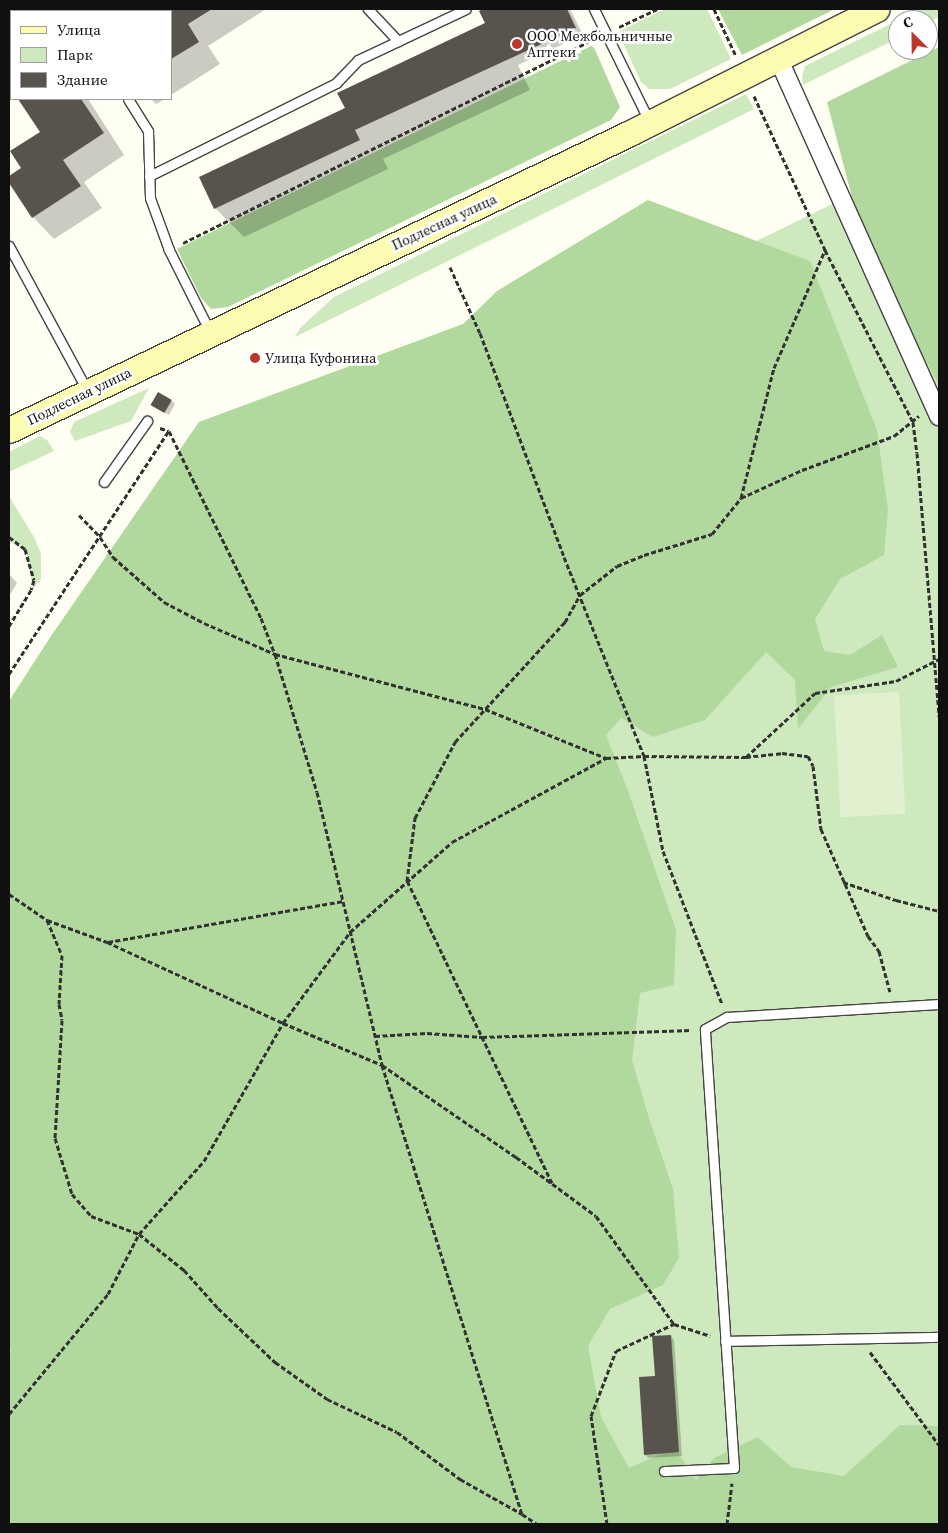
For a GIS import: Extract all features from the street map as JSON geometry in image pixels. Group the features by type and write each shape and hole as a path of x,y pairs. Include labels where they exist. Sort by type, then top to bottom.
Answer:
{"main road":[{"name":"Подлесная улица","path":"9,430 650,123 877,9"}],"street":[{"path":"778,58 936,410"}],"lane":[{"path":"368,9 398,41"},
{"path":"149,176 336,83 358,60 466,9"},
{"path":"594,9 650,123"},
{"path":"129,100 148,131 150,198 168,250 211,333"},
{"path":"9,246 53,322 88,392"},
{"path":"104,482 147,421"},
{"path":"664,1470 734,1468 706,1029 727,1017 939,1004"},
{"path":"725,1341 860,1340 939,1337"}],"path":[{"path":"168,250 657,9"},
{"path":"714,9 825,250 913,422 939,717"},
{"path":"553,1184 407,881 415,818 455,742 565,622 580,595 617,566 644,555 712,534 741,498 774,368 825,250"},
{"path":"450,267 480,333 644,756 663,851 727,1017"},
{"path":"741,498 802,470 894,436 913,422 936,410"},
{"path":"147,421 169,431 261,618 275,654 317,792 382,1065 522,1514"},
{"path":"9,674 169,431"},
{"path":"79,515 100,537 113,558 164,602 275,654 485,709 606,758 644,756 746,758 782,753 808,756 813,766 821,829 868,936 879,951 890,992"},
{"path":"9,537 26,549 34,580 31,590 9,626"},
{"path":"746,758 815,693 896,681 939,659"},
{"path":"9,1414 108,1294 139,1234 204,1161 283,1024 350,932 452,842 606,758"},
{"path":"843,882 896,900 939,911"},
{"path":"9,894 47,920 107,942 283,1024 382,1065 596,1216 674,1324 725,1341"},
{"path":"107,942 343,901"},
{"path":"47,920 62,954 59,1004 62,1020 55,1138 63,1170 72,1194 91,1216 139,1234 184,1270 218,1308 275,1362 327,1399 397,1432 460,1479 537,1524"},
{"path":"375,1036 427,1033 482,1037 706,1029"},
{"path":"607,1524 590,1416 616,1351 674,1324"},
{"path":"860,1340 939,1445"},
{"path":"726,1524 734,1468"}],"green space":[{"path":"665,9 707,9 731,59 670,89 649,89 641,82 618,32"},
{"path":"718,9 835,9 742,55"},
{"path":"939,9 939,17 938,10 919,10"},
{"path":"888,25 888,43 803,85 802,76 805,66"},
{"path":"593,45 620,107 611,120 228,307 211,309 201,298 177,249"},
{"path":"938,47 939,385 899,311 893,290 853,201 827,102 913,60 938,60"},
{"path":"746,94 754,109 295,337 300,328 334,297"},
{"path":"939,152 939,1524 9,1524 9,820 125,549"},
{"path":"648,200 810,261 877,430 888,510 884,555 840,579 815,619 824,651 850,655 882,635 898,667 831,687 798,729 795,680 766,652 705,720 653,737 621,718 606,735 627,788 676,930 674,985 640,993 632,1060 673,1189 679,1258 663,1285 610,1309 588,1346 601,1417 629,1468 675,1448 696,1480 714,1458 758,1437 791,1467 844,1476 900,1425 939,1426 939,1524 9,1524 9,1358 11,1351 9,1343 9,701 51,636 199,422 463,324 497,291"},
{"path":"149,388 131,421 75,441 70,432 74,422"},
{"path":"40,436 47,440 54,451 9,472 9,452"},
{"path":"9,496 34,537 41,554 41,579 33,589 26,551 9,541"},
{"path":"899,692 905,814 840,817 834,695"}],"building":[{"path":"9,9 23,9 10,10 10,87"},
{"path":"212,9 188,24 199,42 172,58 172,10 111,10"},
{"path":"483,9 567,9 576,28 355,130 360,140 214,209 199,177 345,108 337,93 485,23 479,11"},
{"path":"19,100 82,100 104,133 63,160 81,186 32,218 9,183 9,176 21,168 10,151 40,132"},
{"path":"158,392 172,400 164,413 150,405"},
{"path":"671,1335 679,1452 644,1455 639,1377 655,1376 652,1336"}],"place":[{"name":"ООО Межбольничные Аптеки","path":"517,44"},
{"name":"Улица Куфонина","path":"255,358"}]}
